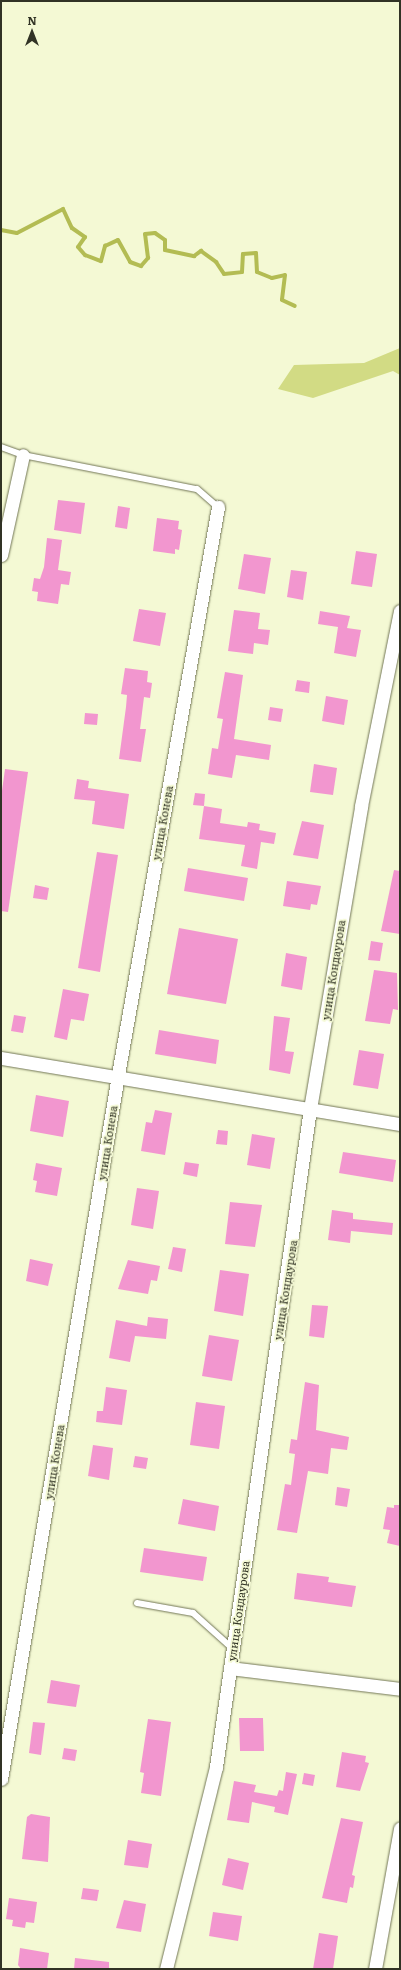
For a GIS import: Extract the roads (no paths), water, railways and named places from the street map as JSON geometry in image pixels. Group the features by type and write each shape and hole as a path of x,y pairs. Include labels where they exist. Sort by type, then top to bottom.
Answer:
{"street":[{"path":"1,555 23,455"},
{"name":"улица Конева","path":"1,1779 118,1076 218,507"},
{"name":"улица Кондаурова","path":"166,1969 216,1768 310,1109 361,806 400,610"},
{"path":"1,1058 118,1076 400,1124"},
{"path":"230,1668 400,1689"},
{"path":"375,1969 400,1828"}],"lane":[{"path":"1,447 23,455 197,489 218,507"},
{"path":"137,1603 193,1613 232,1648"}],"waterway":[{"path":"1,230 17,233 63,209 72,228 85,237 78,247 85,255 101,261 105,246 118,240 130,262 141,266 148,258 145,234 155,233 165,240 165,250 194,256 201,251 216,262 224,274 242,272 243,254 256,253 257,272 272,278 285,275 282,300 295,306"}]}
